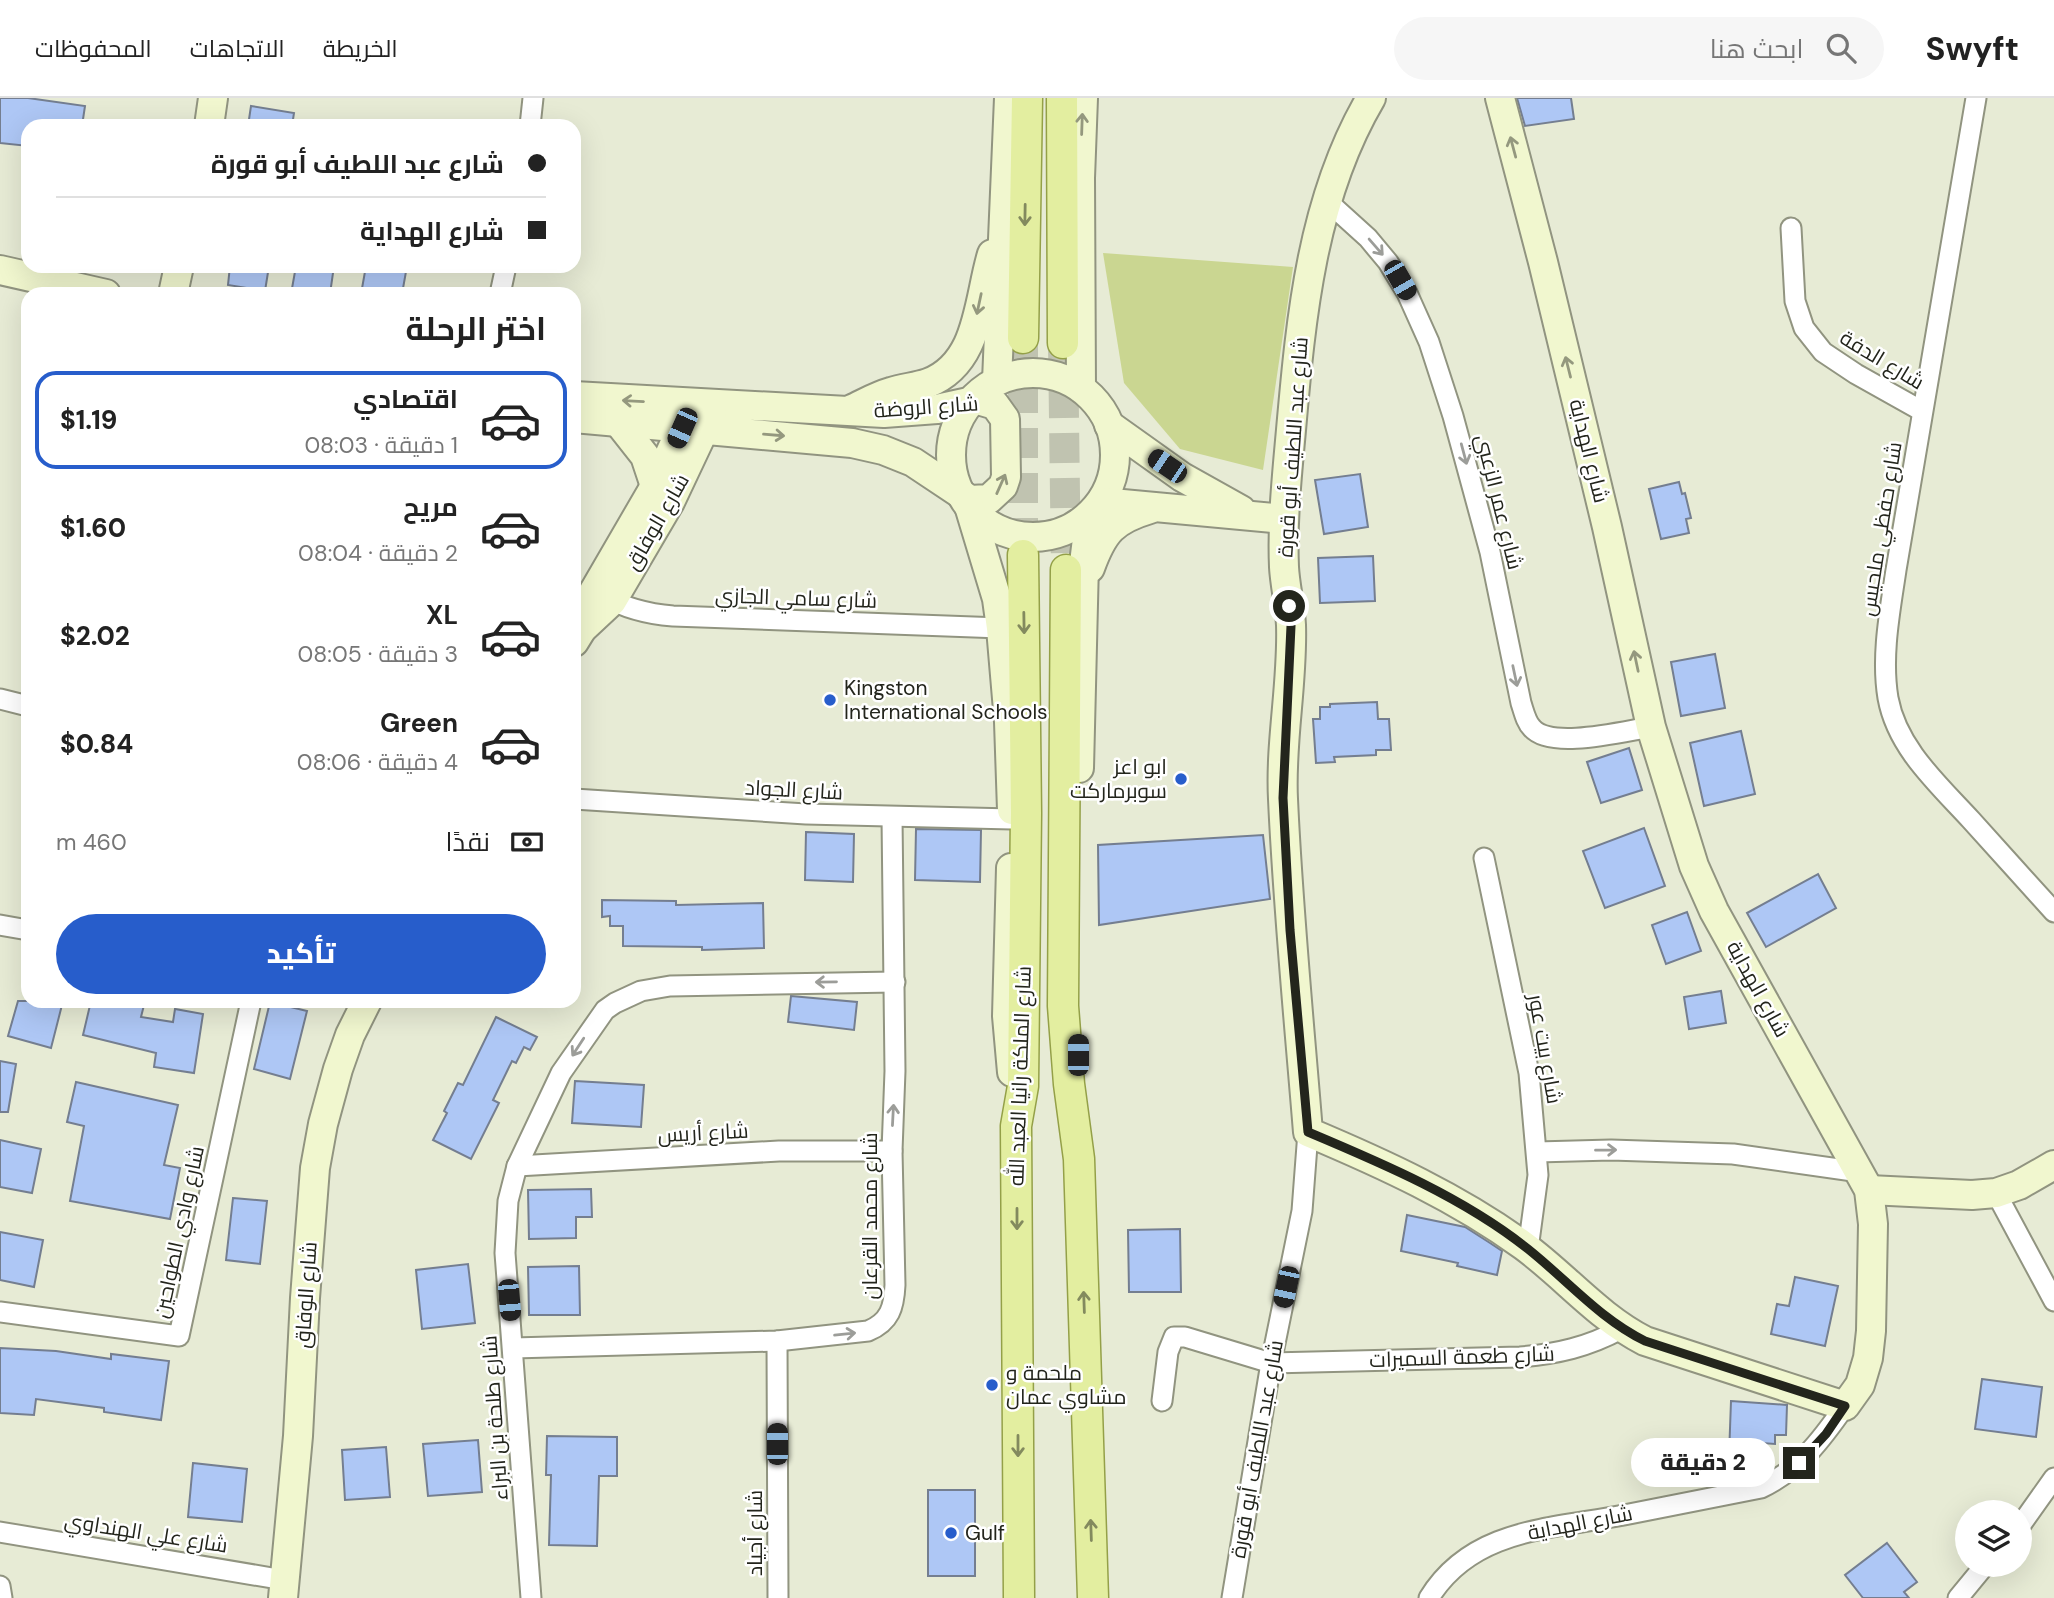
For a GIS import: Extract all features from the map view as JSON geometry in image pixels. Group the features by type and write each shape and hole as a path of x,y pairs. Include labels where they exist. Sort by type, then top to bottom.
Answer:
{"main road":[{"path":"1023,338 1027,98"},
{"path":"1062,98 1063,343"},
{"name":"شارع الملكة رانيا العبد الله","path":"1019,1598 1016,1126 1023,1086 1027,813 1023,555"},
{"name":"شارع الملكة رانيا العبد الله","path":"1075,577 1063,1006 1069,1084 1079,1159 1093,1598"}],"street":[{"path":"531,119 533,98"},
{"path":"997,381 1009,98"},
{"path":"1081,388 1080,178 1083,98"},
{"name":"شارع عبد اللطيف أبو قورة","path":"1231,1598 1270,1363 1302,1211 1308,1132 1290,930 1283,798 1291,626 1284,568 1284,519 1297,360 1310,271 1326,200 1351,135 1371,98"},
{"name":"شارع الهداية","path":"1429,1598 1445,1575 1469,1556 1501,1539 1761,1488 1781,1478 1826,1434 1860,1385 1870,1344 1873,1224 1865,1181 1702,887 1651,727 1601,500 1500,98"},
{"name":"شارع حفظي ملحيس","path":"1976,98 1896,570 1888,634 1888,698 1894,720 1917,761 2054,912"},
{"name":"شارع عمر الزعبي","path":"1326,200 1368,237 1388,262 1408,293 1429,342 1454,416 1490,552 1521,703 1527,720 1537,733 1549,738 1565,739 1651,727"},
{"path":"848,411 878,396 927,383 956,366 972,337 985,277 1004,215"},
{"name":"شارع الدفة","path":"1791,228 1795,301 1804,328 1823,352 1922,411"},
{"path":"0,270 75,287"},
{"path":"0,288 21,293"},
{"path":"1016,1126 1007,1016 1012,819 1002,628 997,599 952,470 951,444 958,422 970,402 997,381 1022,374 1057,377 1081,388 1098,404 1109,425 1115,452 1112,480 1096,509 1075,577"},
{"name":"شارع الروضة","path":"581,398 699,416 883,450 930,471 965,501 989,499 1003,486 1006,477 1006,428 1001,411 987,401 978,400 920,412 848,411 699,416 619,423 581,419"},
{"name":"شارع الوفاق","path":"603,596 655,486 699,416"},
{"name":"شارع الوفاق","path":"581,630 670,502 699,416"},
{"path":"619,423 645,456 655,486"},
{"path":"1109,425 1182,477 1250,514"},
{"path":"965,501 988,524 1011,535 1024,537 1045,537 1062,533 1096,509 1154,508 1250,514 1284,519"},
{"path":"1075,577 1123,518 1154,508"},
{"name":"شارع سامي الجازي","path":"603,596 647,614 1002,628"},
{"path":"0,699 21,704"},
{"name":"شارع الجواد","path":"581,799 892,817 1012,819"},
{"name":"شارع محمد القرعان","path":"513,1348 777,1341 868,1331 882,1324 890,1315 895,1286 892,1151 895,982 892,817"},
{"name":"شارع بيت عور","path":"1484,858 1529,1073 1537,1152 1536,1201 1528,1249"},
{"path":"0,925 21,929"},
{"name":"شارع طلحة بن البراء","path":"531,1598 505,1253 508,1202 517,1166 561,1073 605,1010 641,992 670,986 895,982"},
{"name":"شارع وادي الطواحين","path":"0,1311 179,1336 249,1008"},
{"name":"شارع الوفاق","path":"284,1589 298,1436 315,1168 323,1124 338,1069 364,1008"},
{"path":"1308,1132 1368,1157 1488,1220 1528,1249 1621,1329 1666,1349 1845,1406"},
{"path":"1537,1152 1611,1150 1733,1154 1865,1181 1972,1195 1996,1193 2019,1185 2054,1165"},
{"name":"شارع أريس","path":"517,1166 779,1151 892,1151"},
{"path":"1996,1193 2054,1301"},
{"name":"شارع طعمة السميرات","path":"1162,1401 1168,1352 1174,1337 1185,1336 1270,1363 1553,1354 1588,1344 1621,1329"},
{"name":"شارع أجياد","path":"777,1341 778,1598"},
{"path":"2032,1509 2054,1478"},
{"name":"شارع علي الهنداوي","path":"0,1532 284,1589"},
{"path":"1958,1598 1975,1577"},
{"path":"0,1586 2,1598"}],"green space":[{"path":"1103,253 1293,267 1263,470 1180,449 1124,383"}],"building":[{"path":"0,98 28,98 85,106 83,119 21,119 21,145 0,143"},
{"path":"1517,98 1571,98 1574,119 1525,126"},
{"path":"251,106 294,113 293,119 249,119"},
{"path":"229,273 268,273 266,287 228,285"},
{"path":"295,273 333,273 331,287 292,287"},
{"path":"365,273 406,273 403,287 362,287"},
{"path":"1360,474 1368,527 1324,534 1315,480"},
{"path":"1679,482 1682,494 1685,493 1691,518 1686,519 1689,533 1661,539 1649,489"},
{"path":"1373,556 1375,601 1320,603 1318,558"},
{"path":"1715,654 1725,708 1681,716 1671,662"},
{"path":"1377,702 1378,719 1389,719 1391,750 1376,750 1376,755 1334,757 1335,762 1316,763 1313,719 1320,719 1320,707 1330,707 1330,704"},
{"path":"1741,731 1755,794 1704,806 1690,743"},
{"path":"1629,748 1642,790 1601,803 1587,762"},
{"path":"1644,828 1665,886 1605,908 1583,851"},
{"path":"916,829 981,830 980,882 915,880"},
{"path":"806,832 854,834 853,882 805,880"},
{"path":"1263,835 1270,899 1099,925 1098,845"},
{"path":"1818,874 1836,908 1766,947 1747,913"},
{"path":"602,900 676,901 676,905 763,903 764,948 702,950 702,947 623,946 623,926 610,926 610,916 602,917"},
{"path":"1687,912 1701,951 1666,964 1652,925"},
{"path":"1721,991 1726,1023 1689,1029 1684,997"},
{"path":"791,996 857,1002 854,1030 788,1022"},
{"path":"18,1001 21,1001 21,1008 61,1008 51,1048 8,1036"},
{"path":"89,1008 143,1008 141,1017 173,1022 175,1009 203,1014 194,1073 154,1067 156,1053 83,1035"},
{"path":"269,1008 307,1011 290,1079 254,1069"},
{"path":"496,1017 537,1037 530,1050 524,1047 516,1063 512,1061 493,1100 499,1103 471,1159 433,1140 458,1083 463,1085"},
{"path":"0,1061 16,1064 8,1112 0,1112"},
{"path":"575,1081 644,1085 641,1127 572,1123"},
{"path":"76,1082 178,1105 164,1165 180,1168 170,1219 70,1201 84,1126 67,1122"},
{"path":"0,1140 41,1149 32,1193 0,1187"},
{"path":"591,1189 592,1217 576,1217 576,1238 529,1239 528,1190"},
{"path":"233,1198 267,1201 260,1264 226,1260"},
{"path":"1407,1215 1465,1227 1502,1251 1497,1275 1457,1266 1458,1263 1401,1251"},
{"path":"1180,1229 1181,1292 1129,1292 1128,1230"},
{"path":"0,1232 43,1240 34,1287 0,1280"},
{"path":"468,1264 475,1323 422,1329 416,1270"},
{"path":"579,1266 580,1315 529,1315 528,1267"},
{"path":"1795,1277 1838,1286 1825,1346 1771,1334 1777,1304 1789,1306"},
{"path":"0,1348 56,1351 111,1359 111,1354 169,1361 161,1420 104,1412 104,1408 36,1399 34,1415 0,1413"},
{"path":"1982,1379 2042,1387 2036,1437 1975,1429"},
{"path":"1731,1401 1787,1405 1786,1435 1775,1435 1775,1444 1762,1443 1762,1449 1752,1449 1751,1457 1729,1456"},
{"path":"547,1436 617,1437 617,1476 599,1476 597,1546 549,1545 551,1475 546,1475"},
{"path":"478,1440 482,1492 428,1496 423,1444"},
{"path":"386,1447 390,1497 345,1500 342,1450"},
{"path":"193,1463 247,1469 242,1522 188,1517"},
{"name":"Gulf","path":"928,1490 975,1490 975,1576 928,1576"},
{"path":"1887,1543 1917,1582 1904,1592 1909,1598 1863,1598 1845,1575"}],"tunnel":[{"path":"1023,338 1023,555"},
{"path":"1063,343 1066,570"}],"place":[{"name":"Kingston International Schools","path":"830,700"},
{"name":"ابو اعز سوبرماركت","path":"1181,779"},
{"name":"ملحمة و مشاوي عمان","path":"992,1385"},
{"name":"Gulf","path":"951,1533"}],"route":[{"path":"1289,606 1291,626 1283,798 1290,930 1308,1132 1368,1157 1488,1220 1528,1249 1621,1329 1666,1349 1845,1406 1826,1434 1799,1463"}]}
